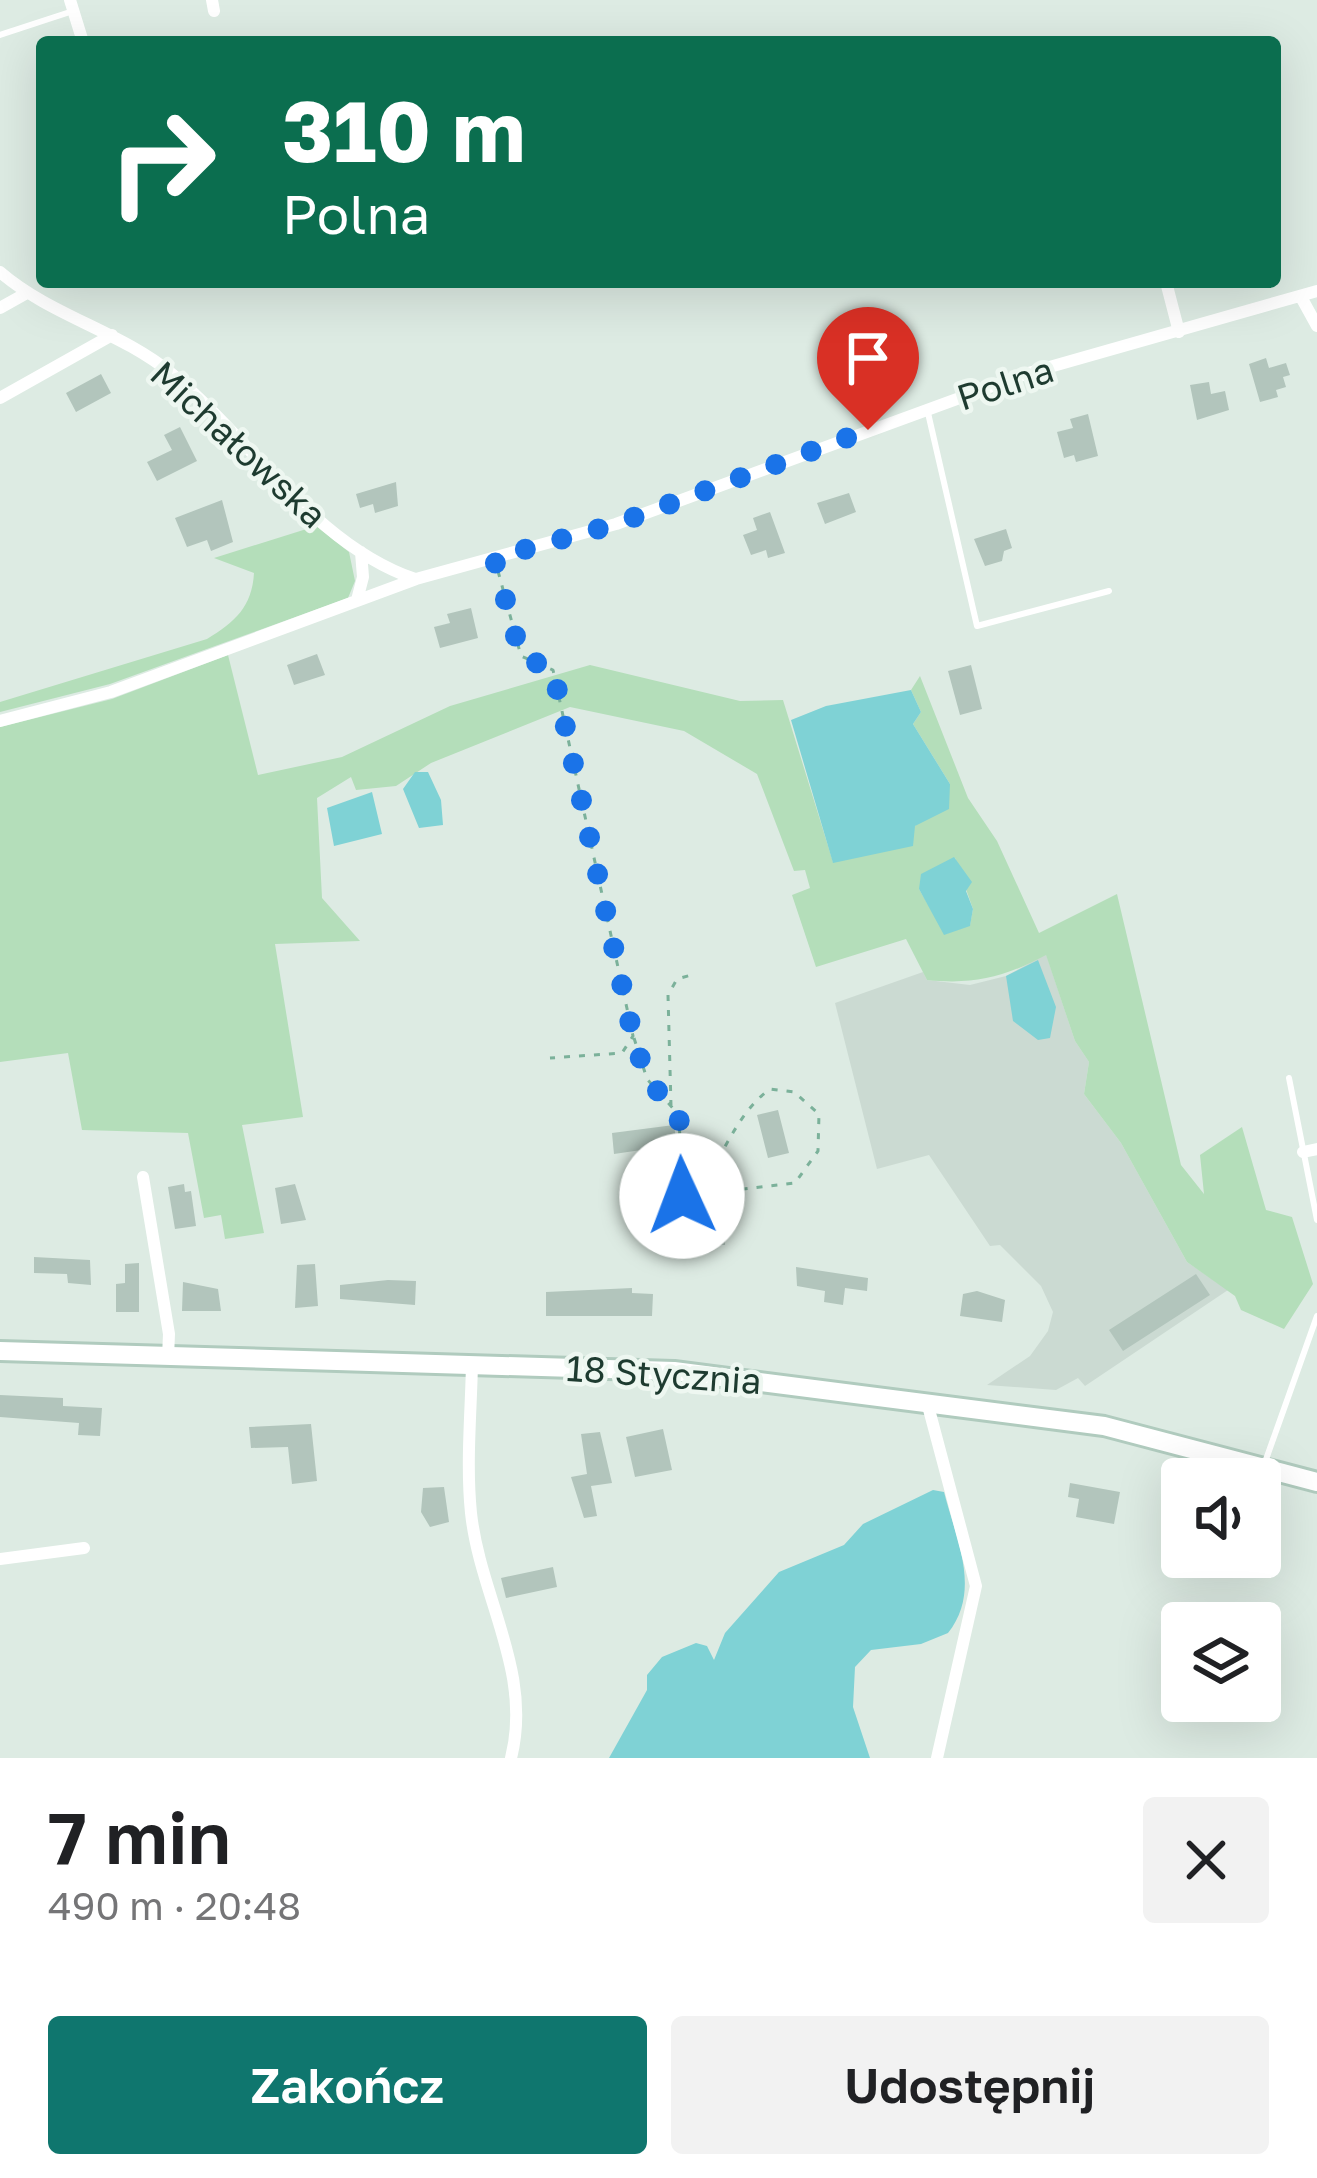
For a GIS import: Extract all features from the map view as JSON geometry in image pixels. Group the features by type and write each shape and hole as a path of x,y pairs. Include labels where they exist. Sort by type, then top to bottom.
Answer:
{"street":[{"path":"72,6 81,36"},
{"name":"Michałowska","path":"0,272 25,294 112,335 172,374 330,530 382,568 416,579"},
{"path":"1167,288 1178,332"},
{"name":"Polna","path":"0,721 111,692 416,579 616,524 1025,374 1317,291"},
{"path":"0,308 25,294"},
{"path":"1301,297 1317,326"},
{"path":"0,398 112,335"},
{"path":"357,600 363,578 361,552"},
{"path":"143,1177 170,1334 168,1357"},
{"name":"18 Stycznia","path":"0,1351 674,1371 1104,1426 1232,1458"},
{"path":"472,1364 471,1512 482,1573 511,1654 519,1730 512,1758"},
{"path":"927,1402 976,1586 937,1758"},
{"name":"18 Stycznia","path":"1281,1471 1317,1482"},
{"path":"0,1559 84,1548"}],"lane":[{"path":"0,34 72,6"},
{"path":"927,409 977,626 1109,591"},
{"path":"1289,1078 1310,1150 1317,1220"},
{"path":"1267,1458 1317,1316"}],"path":[{"path":"494,558 521,656 553,670 633,1036 647,1079 679,1115 682,1196 670,1253"},
{"path":"671,1109 668,995 677,979 695,974"},
{"path":"550,1058 622,1053 633,1036"},
{"path":"682,1196 695,1195 795,1183 818,1151 819,1114 794,1092 770,1089 749,1104 721,1162 695,1195"}],"shaded area":[{"path":"1046,954 1075,1041 1089,1062 1084,1094 1121,1143 1187,1262 1228,1290 1085,1386 1078,1378 1056,1390 987,1385 1030,1356 1048,1331 1053,1312 1041,1286 1000,1245 990,1246 929,1155 877,1169 835,1003 923,972 927,980 970,985 1006,976"}],"green space":[{"path":"316,526 349,552 355,581 348,598 110,684 0,712 0,702 207,639 240,612 250,595 254,573 214,558"},
{"path":"228,655 258,775 342,757 450,706 590,665 740,701 783,700 833,862 915,826 950,784 913,724 921,712 911,690 920,676 968,798 997,841 1039,933 1117,894 1181,1165 1204,1194 1200,1155 1242,1127 1266,1210 1292,1217 1313,1284 1284,1329 1241,1310 1235,1296 1187,1262 1121,1143 1084,1094 1089,1062 1075,1041 1046,955 989,978 927,980 906,939 816,967 792,895 810,888 805,870 794,871 757,774 684,731 570,707 431,763 396,786 356,790 351,777 317,798 322,898 360,941 275,944 303,1117 242,1125 264,1233 225,1239 221,1215 204,1218 188,1133 82,1130 68,1053 0,1062 0,727 112,699","holes":["955,858 973,909 970,925 945,934 919,889"]}],"water":[{"path":"911,690 921,712 913,724 950,784 949,809 915,826 913,846 833,863 791,720 826,706"},
{"path":"415,772 428,772 441,800 443,825 419,828 403,789"},
{"path":"372,792 382,834 334,846 327,808"},
{"path":"954,857 972,882 966,891 973,909 970,926 944,935 919,889 921,874"},
{"path":"1038,960 1056,1007 1050,1038 1038,1040 1013,1021 1006,976"},
{"path":"933,1490 944,1492 960,1546 963,1599 948,1633 921,1644 871,1650 855,1667 853,1707 870,1758 609,1758 647,1690 647,1675 662,1657 696,1643 707,1646 714,1660 725,1633 779,1572 844,1545 863,1524"}],"building":[{"path":"1266,358 1269,368 1286,363 1290,375 1283,377 1286,387 1276,390 1278,397 1260,402 1249,364"},
{"path":"101,374 111,393 76,412 66,393"},
{"path":"1209,382 1211,394 1225,391 1229,410 1197,420 1190,385"},
{"path":"1088,414 1098,456 1076,462 1074,455 1064,458 1057,432 1073,428 1070,419"},
{"path":"180,427 197,461 157,481 147,462 172,450 164,435"},
{"path":"396,482 398,506 375,513 373,504 360,508 356,494"},
{"path":"849,493 856,512 825,524 817,503"},
{"path":"222,500 233,542 211,551 207,540 187,547 175,518"},
{"path":"770,512 785,553 768,558 766,550 751,555 743,535 757,530 753,518"},
{"path":"1006,529 1012,548 1004,551 1002,561 985,566 974,539"},
{"path":"471,608 478,638 440,648 434,627 450,623 447,614"},
{"path":"317,654 325,675 294,685 287,665"},
{"path":"971,665 982,709 960,715 948,671"},
{"path":"778,1110 789,1153 768,1158 757,1115"},
{"path":"674,1125 677,1146 660,1148 663,1171 651,1173 648,1149 614,1154 612,1133"},
{"path":"184,1184 185,1192 191,1191 196,1226 175,1229 168,1187"},
{"path":"295,1184 306,1220 281,1224 275,1188"},
{"path":"700,1216 726,1217 725,1245 699,1244"},
{"path":"34,1257 90,1260 91,1285 68,1283 67,1274 34,1273"},
{"path":"139,1263 139,1312 116,1312 116,1284 125,1283 125,1264"},
{"path":"315,1264 318,1306 295,1308 297,1265"},
{"path":"796,1267 868,1278 867,1291 845,1288 843,1305 824,1302 825,1291 797,1286"},
{"path":"1196,1274 1210,1295 1123,1351 1109,1330"},
{"path":"416,1281 415,1305 340,1299 340,1285"},
{"path":"183,1282 218,1289 221,1311 182,1311"},
{"path":"632,1288 632,1293 653,1294 652,1316 546,1316 546,1292"},
{"path":"977,1291 1005,1300 1002,1322 960,1316 963,1294"},
{"path":"0,1395 63,1398 63,1406 102,1408 100,1436 78,1435 79,1423 0,1417"},
{"path":"311,1424 317,1481 292,1484 288,1447 251,1448 249,1427"},
{"path":"663,1429 672,1470 635,1477 626,1437"},
{"path":"600,1432 612,1483 591,1486 597,1516 584,1518 571,1477 587,1474 581,1434"},
{"path":"1070,1483 1120,1492 1114,1524 1076,1517 1079,1499 1068,1497"},
{"path":"444,1487 449,1522 430,1527 421,1512 423,1488"},
{"path":"553,1567 557,1587 506,1598 501,1578"}],"route":[{"path":"682,1196 679,1115 647,1079 633,1036 553,670 521,656 494,558 616,524 868,430"}]}
